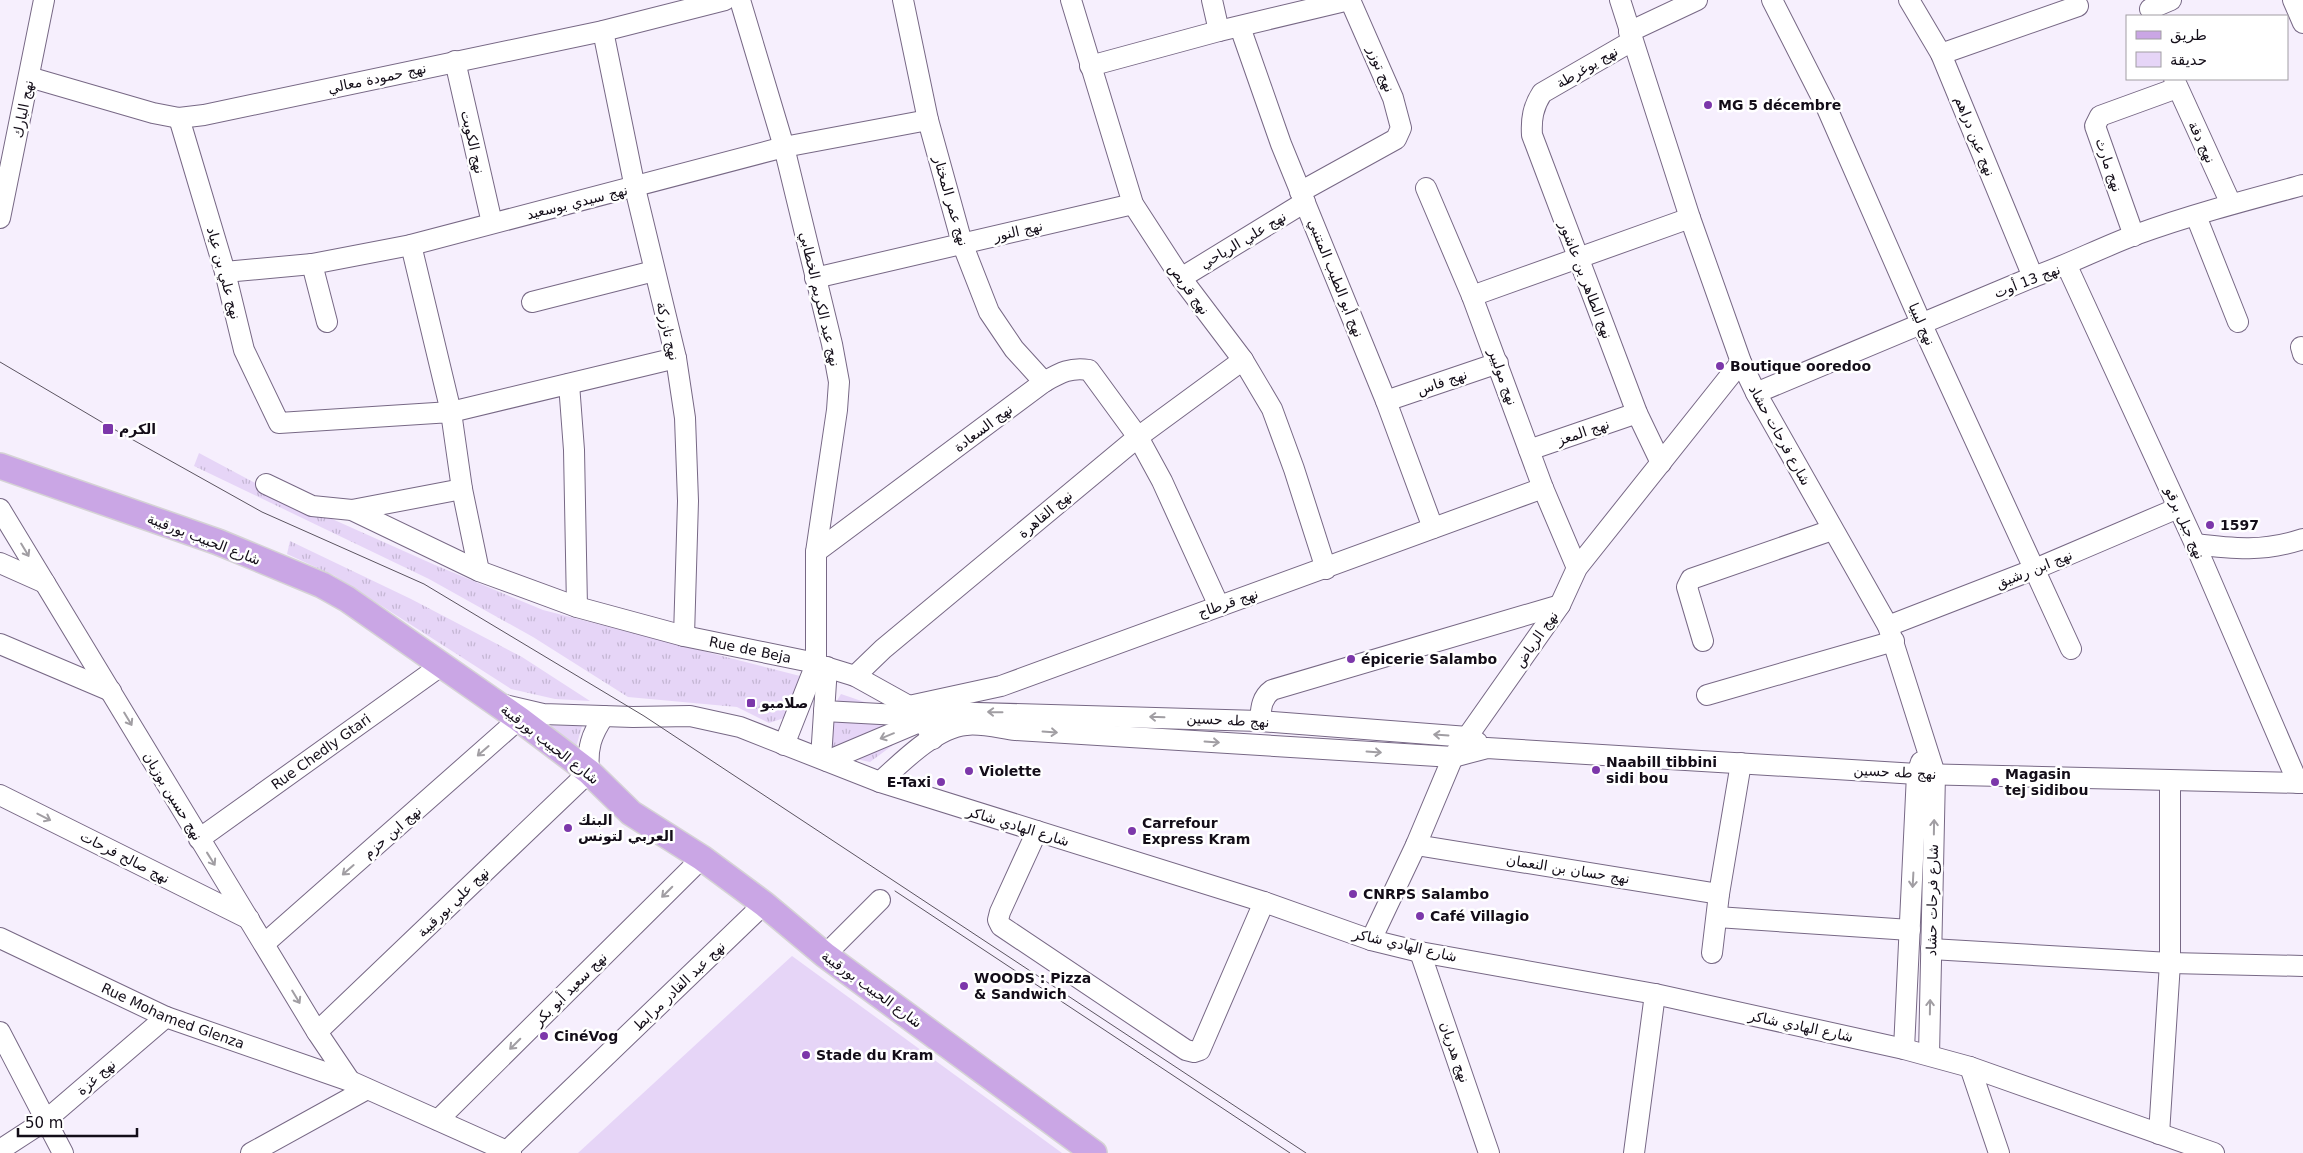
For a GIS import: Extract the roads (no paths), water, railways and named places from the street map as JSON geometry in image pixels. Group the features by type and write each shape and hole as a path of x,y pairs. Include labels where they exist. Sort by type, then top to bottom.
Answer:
{"main road":[{"name":"شارع الحبيب بورقيبة","path":"0,466 218,542 322,585 374,618 520,719 588,772 631,813 702,858 764,904 826,955 1094,1153"}],"street":[{"name":"نهج البارك","path":"0,218 44,0"},
{"name":"نهج حمودة معالي","path":"29,77 153,113 179,118 225,112 455,61 602,31 725,0"},
{"name":"نهج عبد الكريم الخطابي","path":"740,0 784,147 832,344 839,382 837,410 816,552 824,711 824,759"},
{"name":"نهج عمر المختار","path":"902,0 928,120 962,243 989,312 1014,349 1044,382"},
{"name":"نهج قربص","path":"1070,0 1133,204 1180,278 1242,360 1272,409 1294,469 1326,569"},
{"path":"1212,0 1219,31"},
{"path":"1090,66 1219,31 1350,0"},
{"name":"نهج توزر","path":"1350,0 1393,98 1401,128 1396,140"},
{"name":"شارع فرحات حشاد","path":"1620,0 1690,218 1741,362 1756,393 1891,634 1927,746 1926,774 1931,950 1929,1055"},
{"name":"نهج يوغرطة","path":"1542,93 1630,36 1697,0"},
{"name":"نهج ليبيا","path":"1772,0 1826,106 1922,325 2071,649"},
{"name":"نهج عين دراهم","path":"1909,0 1942,54 2033,277"},
{"path":"2149,8 2170,0"},
{"path":"2293,0 2303,23"},
{"path":"1942,54 2078,6"},
{"name":"نهج أبو الطيب المتنبي","path":"1240,27 1281,144 1386,401 1433,528"},
{"name":"نهج تازركة","path":"602,31 635,188 676,358 685,418 688,501 684,636"},
{"name":"نهج الكويت","path":"455,61 492,224"},
{"name":"نهج دقة","path":"2176,83 2231,204"},
{"name":"نهج مارث","path":"2134,236 2095,126 2096,120 2100,116 2176,83"},
{"name":"نهج الطاهر بن عاشور","path":"1542,93 1535,104 1531,118 1532,135 1636,413 1661,463"},
{"name":"نهج علي بن عياد","path":"179,118 225,272 244,350 279,422 451,412"},
{"name":"نهج سيدي بوسعيد","path":"225,272 312,264 411,245 635,188 784,147 928,120"},
{"name":"نهج علي الرياحي","path":"1180,278 1302,197 1396,140"},
{"name":"نهج 13 أوت","path":"1756,393 2033,277 2067,266 2134,236 2231,204 2303,184"},
{"name":"نهج موليير","path":"1426,188 1472,296 1543,488 1577,568"},
{"name":"نهج النور","path":"816,278 1133,204"},
{"path":"2196,216 2238,322"},
{"path":"1472,296 1690,218"},
{"path":"411,245 451,412 462,489 479,571"},
{"path":"312,264 327,322"},
{"name":"نهج جبل برقو","path":"2067,266 2195,544 2301,783"},
{"path":"532,302 654,271"},
{"path":"451,412 676,358"},
{"name":"نهج القاهرة","path":"855,676 882,649 1138,437 1242,360"},
{"name":"نهج الرياض","path":"1371,940 1416,845 1453,757 1560,605 1577,568 1741,362"},
{"name":"نهج فاس","path":"1386,401 1498,363"},
{"name":"نهج السعادة","path":"816,552 1044,382 1063,370 1075,367 1089,370 1138,437"},
{"path":"569,384 574,450 577,607"},
{"name":"نهج المعز","path":"1529,450 1636,413"},
{"path":"1138,437 1162,480 1219,606"},
{"path":"266,484 312,506 352,510 462,489"},
{"name":"نهج قرطاج","path":"917,714 1001,686 1326,569 1543,488"},
{"name":"نهج ابن رشيق","path":"1707,695 1891,634 2035,569 2178,508"},
{"name":"نهج حسين بوزيان","path":"0,509 317,1032 359,1085"},
{"name":"Rue de Beja","path":"352,510 479,571 577,607 684,636 822,666 855,676 917,714"},
{"path":"1703,640 1687,587 1691,579 1832,530"},
{"path":"2195,544 2243,550 2263,550 2303,540"},
{"path":"0,563 45,583"},
{"path":"1260,721 1263,700 1272,690 1560,605"},
{"path":"0,644 111,691"},
{"name":"Rue Chedly Gtari","path":"199,839 442,665"},
{"path":"784,745 822,666"},
{"name":"شارع الهادي شاكر","path":"496,703 543,714 604,716 670,715 705,718 740,727 880,782 1264,902 1371,940 1420,952 1655,994 1929,1055 1970,1067 2214,1153"},
{"path":"824,711 917,714 944,712 966,718"},
{"path":"917,714 933,739"},
{"path":"824,759 917,714"},
{"path":"588,772 588,744 592,733 604,716"},
{"path":"880,782 909,755 966,718"},
{"name":"نهج طه حسين","path":"966,718 1016,730 1453,757 1487,748 1926,774 2301,783"},
{"name":"نهج طه حسين","path":"966,718 1260,721 1468,737 1487,748"},
{"name":"نهج ابن حزم","path":"264,944 520,719"},
{"path":"1712,953 1719,894 1741,763"},
{"name":"نهج علي بورقيبة","path":"317,1032 588,772"},
{"name":"شارع فرحات حشاد","path":"1904,1049 1910,930 1926,774"},
{"path":"2159,1134 2170,963 2170,781"},
{"name":"نهج صالح فرحات","path":"0,795 249,919"},
{"path":"1037,831 1000,912 998,920 1001,926 1186,1050 1194,1052 1200,1050 1264,902"},
{"name":"نهج حسان بن النعمان","path":"1416,845 1719,894"},
{"name":"نهج سعيد أبو بكر","path":"438,1120 702,858"},
{"path":"826,955 880,900"},
{"name":"نهج عبد القادر مرابط","path":"496,1150 764,904"},
{"path":"1717,917 1910,930"},
{"name":"Rue Mohamed Glenza","path":"0,938 166,1017 359,1085 438,1120 496,1150"},
{"path":"1931,950 2170,963 2303,966"},
{"name":"نهج هدريان","path":"1420,952 1489,1153"},
{"path":"1634,1153 1655,994"},
{"name":"نهج غزة","path":"0,1150 46,1120 166,1017"},
{"path":"0,1032 62,1153"},
{"path":"1970,1067 1999,1153"},
{"path":"263,1150 359,1085"}],"tram line":[{"path":"0,362 110,427 262,512 424,584 644,716 1306,1153"},
{"path":"895,891 1290,1153"}],"place":[{"name":"MG 5 décembre","path":"1708,105"},
{"name":"Boutique ooredoo","path":"1720,366"},
{"name":"الكرم","path":"108,429"},
{"name":"1597","path":"2210,525"},
{"name":"épicerie Salambo","path":"1351,659"},
{"name":"صلامبو","path":"751,703"},
{"name":"Naabill tibbini sidi bou","path":"1596,770"},
{"name":"Violette","path":"969,771"},
{"name":"E-Taxi","path":"941,782"},
{"name":"Magasin tej sidibou","path":"1995,782"},
{"name":"البنك العربي لتونس","path":"568,828"},
{"name":"Carrefour Express Kram","path":"1132,831"},
{"name":"CNRPS Salambo","path":"1353,894"},
{"name":"Café Villagio","path":"1420,916"},
{"name":"WOODS : Pizza & Sandwich","path":"964,986"},
{"name":"CinéVog","path":"544,1036"},
{"name":"Stade du Kram","path":"806,1055"}]}
